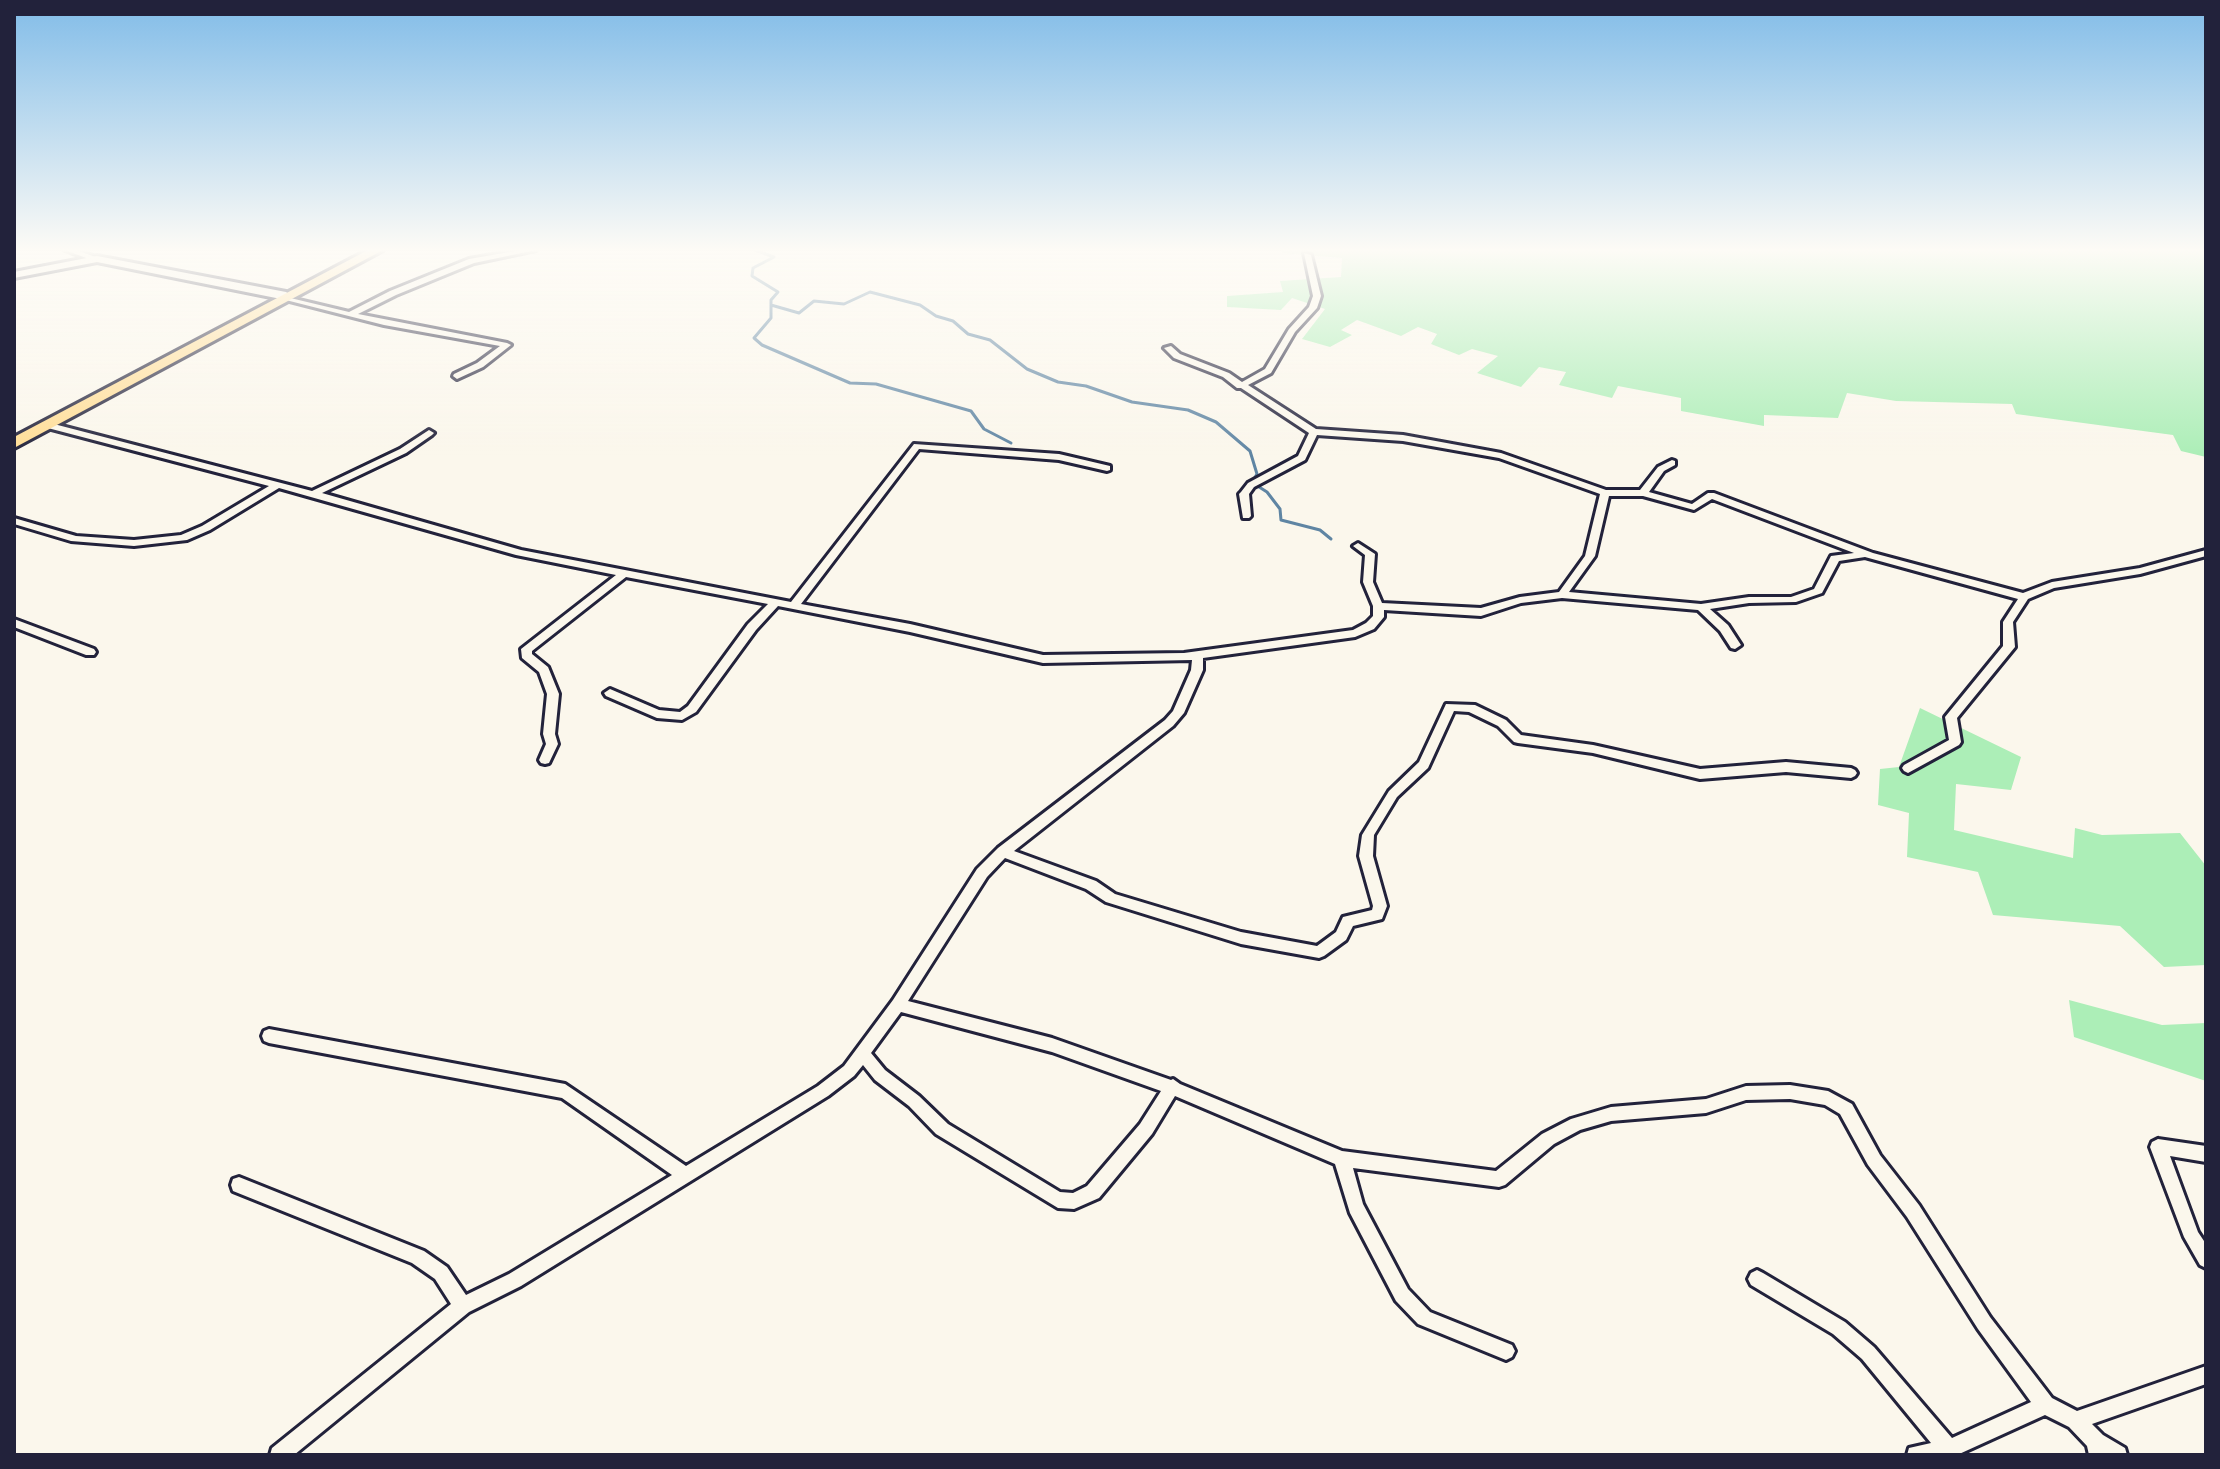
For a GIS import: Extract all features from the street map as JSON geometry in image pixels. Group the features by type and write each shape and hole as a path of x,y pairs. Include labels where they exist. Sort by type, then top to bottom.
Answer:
{"main road":[{"path":"14,443 244,319"}],"street":[{"path":"369,319 507,345 480,365 457,376"},
{"path":"1240,386 1268,371 1292,331 1303,319"},
{"path":"1168,348 1177,356 1215,369 1314,432 1403,438 1501,456 1534,465 1605,493 1643,493 1694,507 1711,495 1869,555 2024,597"},
{"path":"47,425 313,494 520,553 1043,659 1198,655 1355,633 1370,626 1379,617 1368,582 1371,555 1358,546"},
{"path":"1246,516 1244,494 1251,485 1302,458 1314,432"},
{"path":"313,494 403,451 429,433"},
{"path":"793,607 917,446 1059,457 1107,468"},
{"path":"1643,493 1661,469 1672,463"},
{"path":"14,521 75,539 134,543 183,538 206,528 277,485"},
{"path":"1562,595 1590,556 1605,493"},
{"path":"1908,768 1955,742 1951,717 2009,647 2008,622 2024,597 2052,585 2140,571 2206,553"},
{"path":"1378,606 1481,612 1520,600 1562,595 1701,607 1792,600 1813,595 1835,558 1869,555"},
{"path":"545,760 552,744 549,734 553,694 544,670 526,655 527,649 622,575"},
{"path":"610,693 657,714 682,716 692,709 752,627 775,603"},
{"path":"1701,607 1724,628 1735,645"},
{"path":"14,623 90,652"},
{"path":"279,1455 463,1306 515,1280 823,1091 849,1071 898,1005 965,894 1003,852 1169,723 1178,713 1197,670 1198,655"},
{"path":"1003,852 1091,885 1111,898 1241,938 1319,952 1341,936 1348,921 1377,915 1380,906 1366,856 1368,835 1393,794 1424,765 1450,707 1471,708 1502,723 1518,739 1593,749 1700,774 1786,767 1851,773"},
{"path":"898,1005 1052,1045 1173,1086 1342,1159 1499,1179 1548,1139 1577,1124 1611,1114 1706,1106 1746,1093 1790,1092 1828,1098 1846,1109 1874,1160 1913,1211 1984,1323 2045,1405 2076,1420 2097,1448 2118,1455"},
{"path":"269,1036 565,1091 684,1174"},
{"path":"863,1054 880,1075 914,1101 942,1129 1058,1200 1074,1201 1093,1192 1146,1129 1173,1086"},
{"path":"2206,1154 2158,1147 2192,1237 2206,1259"},
{"path":"1342,1159 1356,1207 1402,1295 1424,1318 1506,1351"},
{"path":"239,1185 418,1257 441,1273 463,1306"},
{"path":"1757,1279 1839,1328 1868,1353 1949,1449"},
{"path":"2076,1420 2206,1375"},
{"path":"1916,1455 1949,1449 2045,1405"}],"green space":[{"path":"1318,319 2206,319 2206,457 2181,451 2173,435 2016,414 2012,404 1896,401 1847,393 1838,418 1764,415 1764,426 1681,411 1681,398 1618,386 1612,398 1559,385 1566,372 1539,367 1521,387 1477,373 1498,356 1472,349 1459,355 1431,344 1437,334 1418,327 1401,336 1357,320 1341,330 1352,335 1330,347 1302,339"},
{"path":"1920,708 2021,757 2011,790 1956,784 1954,830 2073,858 2075,828 2102,835 2180,833 2206,866 2206,965 2164,967 2120,926 1993,915 1978,872 1907,857 1909,813 1878,805 1880,769 1899,767"},
{"path":"2069,1000 2162,1025 2206,1023 2206,1081 2074,1037"}],"waterway":[{"path":"771,319 754,338 762,345 850,383 876,384 971,411 984,429 1011,443"},
{"path":"945,319 953,321 968,334 990,340 1027,369 1058,382 1086,386 1132,402 1188,410 1216,422 1250,451 1257,474 1254,479"},
{"path":"1256,485 1267,492 1280,509 1281,520 1320,530 1331,539"}]}
